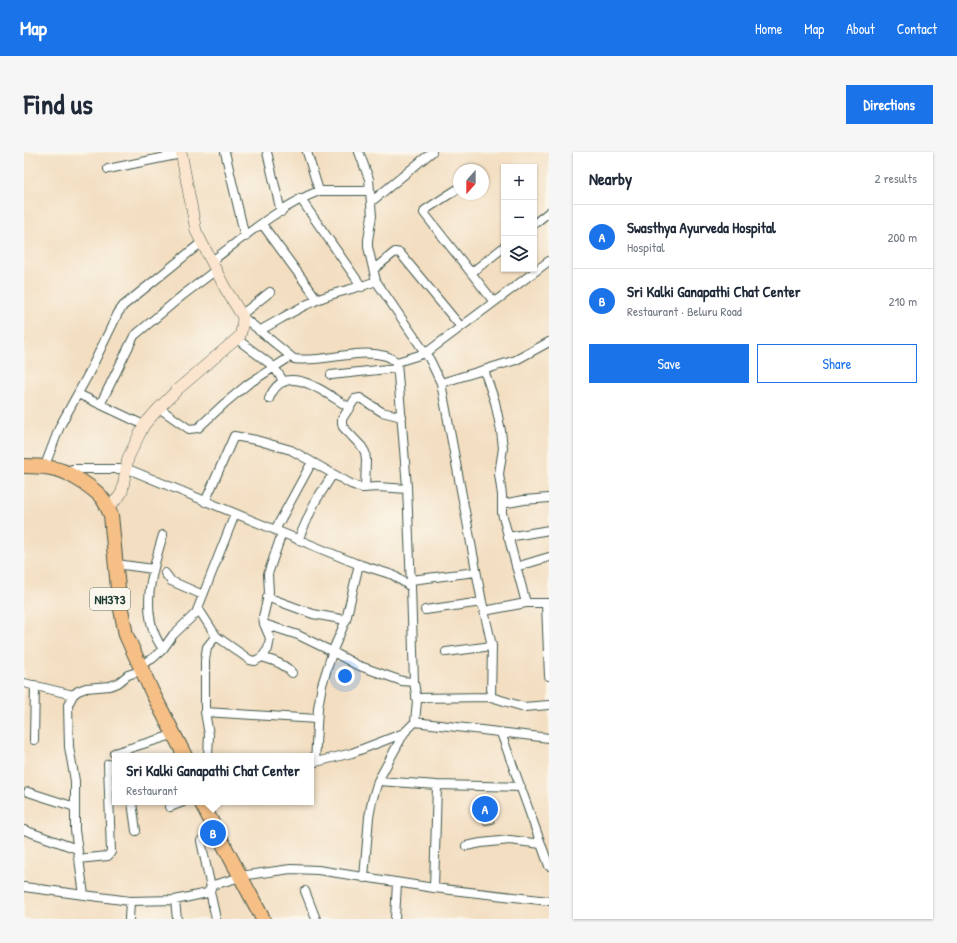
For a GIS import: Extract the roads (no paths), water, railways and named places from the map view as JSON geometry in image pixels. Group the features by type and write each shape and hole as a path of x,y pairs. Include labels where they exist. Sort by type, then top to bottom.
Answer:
{"highway":[{"name":"NH373","path":"24,466 66,472 93,490 102,498 108,507 111,514 119,600 126,635 137,669 152,692 183,753"},
{"name":"NH373","path":"24,474 56,476 64,480 84,492 97,506 101,513 114,624 137,669 174,753"},
{"path":"203,805 270,919"},
{"path":"210,805 263,919"}],"street":[{"path":"225,152 245,237"},
{"path":"267,152 281,212"},
{"path":"307,152 319,191"},
{"path":"359,152 369,179 372,216 368,247 376,281 426,353 441,383 476,572 492,646 491,697"},
{"path":"371,202 432,152"},
{"path":"108,169 181,153 196,230 242,316 290,357 298,360 366,353 388,356 397,365 407,489 414,682 416,698 415,722 404,733 378,781 369,817 364,878"},
{"path":"100,403 134,336 183,295 245,237 300,198 319,191 370,191"},
{"path":"453,192 425,210 424,213 494,302"},
{"path":"300,198 362,287"},
{"path":"537,222 549,212"},
{"path":"262,224 317,300"},
{"path":"44,468 60,426 78,394 118,313 123,306 202,242"},
{"path":"471,273 501,249"},
{"path":"374,269 395,252 400,253 461,327"},
{"path":"331,375 397,365 426,353 549,261"},
{"path":"259,331 317,300 362,287 376,281"},
{"path":"108,507 122,492 125,469 130,452 144,426 178,389 237,339 242,333 242,316 270,292"},
{"path":"237,339 274,367 284,382"},
{"path":"441,383 459,376 516,360 549,342"},
{"path":"159,408 189,428 198,428 248,384 290,357"},
{"path":"484,370 495,402 501,431 503,448 499,474 502,495 502,513 526,603"},
{"path":"269,399 271,392 280,383 288,380 297,380 305,381 350,408"},
{"path":"78,394 100,403 144,426"},
{"path":"365,488 365,452 343,427 342,419 355,399 360,398 382,412 402,417"},
{"path":"205,502 234,436 256,440 291,450 351,484 365,488 378,487 407,489"},
{"path":"198,608 216,636 250,660 255,661 262,657 268,649 270,638 264,624 263,617 269,592 268,574 278,531 312,462"},
{"path":"66,472 72,469 128,469 234,514 411,584 476,572"},
{"path":"298,540 315,502 333,474"},
{"path":"502,504 549,498"},
{"path":"84,895 75,830 75,781 69,748 68,706 73,695 86,688 110,686 118,683 152,659 163,649 173,635 196,613 234,514"},
{"path":"508,537 549,530"},
{"path":"163,535 153,569 149,605 153,633 163,649"},
{"path":"516,567 549,557"},
{"path":"116,564 153,569"},
{"path":"314,753 322,684 346,620 359,564"},
{"path":"165,573 171,581 203,595"},
{"path":"267,597 313,614 346,620"},
{"path":"425,610 482,602"},
{"path":"484,611 526,603 548,604 549,676"},
{"path":"264,624 298,635 357,665 402,681 414,682"},
{"path":"208,753 209,735 206,712 205,660 207,647 216,636"},
{"path":"446,652 492,646"},
{"path":"262,657 288,668 292,673"},
{"path":"24,683 73,695"},
{"path":"34,740 35,685"},
{"path":"416,698 491,697 524,707 549,705"},
{"path":"206,712 317,718"},
{"path":"415,722 549,738"},
{"path":"314,763 352,753 404,733"},
{"path":"501,733 549,866"},
{"path":"114,753 129,752 166,737"},
{"path":"78,859 108,856 111,852 108,764"},
{"path":"378,781 437,785 521,787"},
{"path":"434,888 437,785"},
{"path":"28,792 75,807"},
{"path":"132,805 136,831"},
{"path":"170,807 175,805"},
{"path":"24,830 77,849"},
{"path":"466,846 492,841 510,840 541,844"},
{"path":"201,841 216,919"},
{"path":"24,887 130,901 175,900 206,893 213,885 244,876 291,869 318,870 434,888 549,901"},
{"path":"395,919 397,883"},
{"path":"305,891 316,919"},
{"path":"175,900 177,919"},
{"path":"129,919 130,901"}],"place":[{"name":"Swasthya Ayurveda Hospital","path":"485,809"},
{"name":"Sri Kalki Ganapathi Chat Center","path":"213,833"}]}
